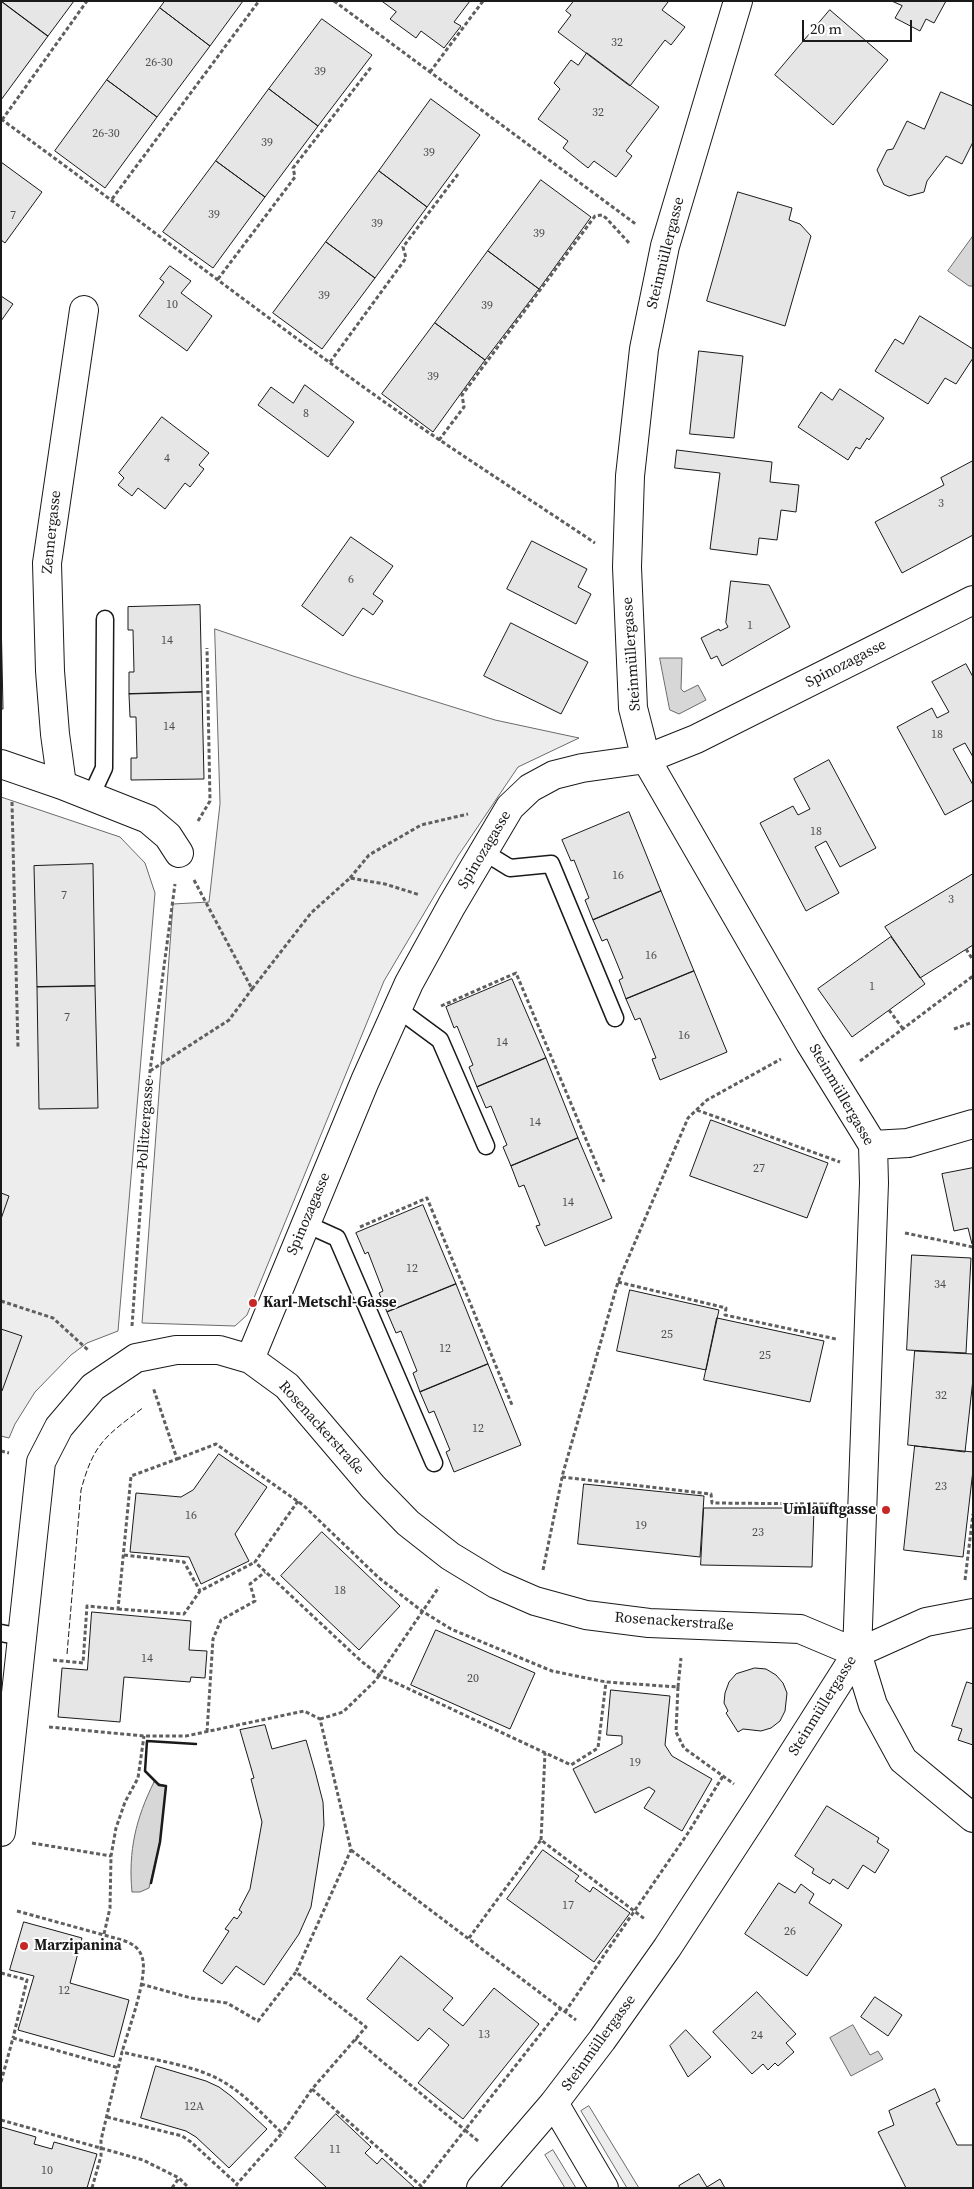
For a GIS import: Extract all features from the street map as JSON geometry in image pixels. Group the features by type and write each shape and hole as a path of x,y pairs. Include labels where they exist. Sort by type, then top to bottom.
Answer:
{"street":[{"name":"Steinmüllergasse","path":"481,2188 554,2103 602,2040 667,1948 857,1653 874,1193 873,1146 810,1043 646,759 633,708 627,567 630,476 644,349 665,246 738,1"},
{"name":"Zennergasse","path":"62,785 55,734 50,671 46,563 84,310"},
{"name":"Spinozagasse","path":"250,1359 365,1081 409,983 452,905 510,807 530,788 554,775 582,768 646,759 696,739 973,600"},
{"path":"1,764 62,785 148,819 168,836 179,854"},
{"path":"873,1146 908,1143 973,1124"},
{"name":"Rosenackerstraße","path":"13,1837 12,1635 41,1462 59,1427 94,1387 136,1358 176,1350 219,1350 250,1359 287,1386 374,1487 408,1523 450,1556 496,1584 535,1601 586,1614 649,1623 800,1629 857,1653"},
{"path":"973,1614 926,1622 857,1653 873,1705 903,1760 973,1818"},
{"path":"554,2103 604,2188"}],"lane":[{"path":"91,796 104,768 105,619"},
{"path":"484,852 510,868 551,864 615,1018"},
{"path":"398,1009 440,1040 486,1146"},
{"path":"306,1224 337,1238 434,1463"}],"path":[{"path":"87,1 2,120 439,440 596,544"},
{"path":"112,199 259,1"},
{"path":"334,1 627,218"},
{"path":"430,72 482,1"},
{"path":"218,279 295,177 293,168 372,66"},
{"path":"330,362 406,258 403,248 458,174"},
{"path":"439,440 464,407 462,395 595,216 602,215 606,218 632,246"},
{"path":"207,648 210,801 179,854 252,989"},
{"path":"12,796 18,1049"},
{"path":"150,1071 229,1020 311,913 350,878 369,855 421,825 457,815 510,807"},
{"name":"Pollitzergasse","path":"177,1459 155,1390 136,1358 132,1329 150,1071 179,854"},
{"path":"350,878 385,884 452,905"},
{"path":"966,949 973,960"},
{"path":"437,1007 516,973 604,1182"},
{"path":"858,1063 973,976"},
{"path":"889,1010 904,1028"},
{"path":"954,1029 973,1022"},
{"path":"535,1601 562,1477 618,1282 688,1118 708,1100 810,1043"},
{"path":"697,1110 838,1161"},
{"path":"355,1229 427,1198 512,1405"},
{"path":"901,1232 919,1238 973,1248"},
{"path":"618,1282 726,1308 725,1315 814,1332 844,1341"},
{"path":"1,1301 53,1318 88,1350 97,1346"},
{"path":"118,1609 131,1476 216,1444 314,1513"},
{"path":"562,1477 711,1494 712,1503 838,1504"},
{"path":"12,1635 55,1661 83,1662 87,1606 184,1614 200,1591 255,1562 298,1501"},
{"path":"965,1581 973,1514"},
{"path":"124,1555 184,1562 200,1591"},
{"path":"255,1562 360,1661 379,1675 571,1765 598,1748 606,1682"},
{"path":"207,1732 213,1639 221,1620 255,1601 250,1584 265,1572"},
{"path":"49,1727 144,1736 186,1736 304,1711 320,1719 343,1712 379,1675 441,1583"},
{"path":"678,1688 676,1732 684,1748 761,1804"},
{"path":"141,1984 191,1998 227,2003 258,2020 296,1972 351,1850 320,1719"},
{"path":"104,1934 110,1908 110,1856 116,1828 125,1802 138,1778 144,1736"},
{"path":"468,1938 541,1840 545,1753"},
{"path":"565,2012 635,1911 723,1776"},
{"path":"13,1837 110,1856"},
{"path":"541,1840 651,1923"},
{"path":"351,1850 602,2040"},
{"path":"17,1911 122,1940 137,1947 144,1964 141,1984 122,2052 101,2140 101,2149 92,2188"},
{"path":"107,2116 182,2136 191,2142 236,2186 282,2133 312,2089 366,2027 296,1972"},
{"path":"1,1973 28,1980 1,2082"},
{"path":"312,2089 420,2187 560,2008"},
{"path":"13,2038 119,2068"},
{"path":"355,2039 483,2145"},
{"path":"122,2052 205,2073 221,2081 241,2094 282,2133"},
{"path":"1,2120 143,2160 179,2178 189,2188"},
{"path":"172,2188 179,2178"}],"shaded area":[{"path":"973,236 973,286 969,286 948,271"},
{"path":"215,629 353,676 495,720 579,738 518,767 458,856 384,981 247,1315 235,1326 142,1323 173,904 209,902 220,804"},
{"path":"660,658 682,658 681,689 684,692 698,685 706,700 679,714 670,710"},
{"path":"1,797 120,837 145,863 155,893 118,1331 87,1343 71,1355 35,1392 15,1424 9,1438 1,1436"},
{"path":"154,1782 166,1786 160,1842 149,1888 140,1892 132,1892 132,1849 142,1809"},
{"path":"853,2025 870,2055 878,2051 883,2059 851,2076 830,2038"},
{"path":"589,2106 639,2188 627,2188 581,2111"},
{"path":"553,2150 576,2188 565,2188 545,2155"}],"building":[{"path":"1,1 48,36 1,100"},
{"path":"1,1 74,1 48,36"},
{"path":"165,1 243,1 210,46 160,8"},
{"path":"382,1 470,1 454,22 461,26 444,48 421,31 416,38 390,19 396,12"},
{"path":"574,1 666,1 668,2 662,10 685,27 671,45 665,40 630,86 558,32 571,15 566,11"},
{"path":"892,1 946,1 934,23 926,19 920,31 895,18 902,6"},
{"path":"160,8 210,46 157,117 107,80"},
{"path":"830,10 888,60 833,125 775,75"},
{"path":"322,19 372,55 318,126 269,89"},
{"path":"587,53 659,107 626,151 632,156 616,177 594,161 588,168 563,148 568,141 538,119 560,89 554,83 571,60 578,65"},
{"path":"107,80 157,117 105,188 55,151"},
{"path":"269,89 318,126 265,197 216,161"},
{"path":"941,92 973,106 973,142 962,164 946,156 927,181 924,192 909,196 884,185 877,170 887,150 893,149 907,121 924,129"},
{"path":"431,99 480,135 427,207 379,171"},
{"path":"216,161 265,197 213,268 163,232"},
{"path":"1,162 42,192 5,243 1,240"},
{"path":"379,171 427,207 375,278 326,242"},
{"path":"541,180 591,217 539,289 488,251"},
{"path":"738,192 792,208 789,220 800,224 811,236 785,326 707,301"},
{"path":"326,242 375,278 322,349 273,313"},
{"path":"488,251 539,289 485,360 435,323"},
{"path":"170,266 191,281 181,293 212,316 187,351 139,316 164,282 160,279"},
{"path":"1,296 13,304 1,321"},
{"path":"920,316 973,349 973,358 956,384 945,378 928,404 875,371 895,339 903,344"},
{"path":"435,323 485,360 433,432 382,394"},
{"path":"699,351 743,356 734,438 690,434"},
{"path":"305,385 354,422 328,457 258,405 271,387 293,403"},
{"path":"840,389 884,418 869,440 867,438 860,449 856,447 848,460 798,427 821,392 832,400"},
{"path":"162,417 209,453 199,465 204,469 190,487 185,483 165,509 138,488 132,496 118,485 124,478 119,473"},
{"path":"677,450 772,462 770,482 799,485 796,512 781,510 777,540 759,538 757,555 710,549 720,473 675,468"},
{"path":"973,461 973,535 902,573 875,522 944,485 941,478"},
{"path":"351,537 393,566 373,594 383,601 373,615 363,608 343,636 302,606"},
{"path":"532,541 587,569 578,587 591,594 576,624 507,589"},
{"path":"731,581 769,585 790,627 722,666 717,656 711,659 701,638 719,629 720,631 728,627 726,623"},
{"path":"200,605 202,692 129,694 129,672 134,672 133,630 128,630 128,607"},
{"path":"1,614 3,709 1,709"},
{"path":"511,623 588,662 561,714 484,676"},
{"path":"966,664 973,677 973,757 965,743 953,749 973,785 973,800 945,815 897,727 932,708 937,718 949,712 932,682"},
{"path":"202,692 204,779 131,780 131,758 137,758 136,717 130,717 129,694"},
{"path":"829,760 876,848 840,867 826,841 815,847 839,893 806,911 760,823 793,806 798,815 810,809 794,779"},
{"path":"629,812 661,891 593,920 585,900 589,898 574,860 571,861 562,840"},
{"path":"93,864 95,986 37,987 34,866"},
{"path":"973,874 973,945 920,978 885,927"},
{"path":"661,891 694,971 626,999 619,980 623,978 607,939 602,941 593,920"},
{"path":"891,937 925,984 852,1037 818,989"},
{"path":"694,971 727,1052 660,1080 652,1059 656,1058 640,1018 635,1020 626,999"},
{"path":"512,979 546,1058 477,1087 469,1067 473,1065 457,1026 454,1028 446,1007"},
{"path":"95,986 98,1108 39,1109 37,987"},
{"path":"546,1058 578,1138 511,1166 503,1147 507,1145 491,1106 486,1108 477,1087"},
{"path":"711,1120 828,1163 807,1218 690,1176"},
{"path":"578,1138 612,1218 545,1246 536,1226 540,1225 524,1185 519,1187 511,1166"},
{"path":"973,1168 972,1244 968,1228 954,1231 942,1174"},
{"path":"1,1193 9,1196 1,1219"},
{"path":"423,1205 456,1284 387,1312 379,1293 383,1291 368,1252 365,1254 356,1233"},
{"path":"912,1255 971,1258 966,1353 907,1350"},
{"path":"456,1284 488,1364 420,1392 413,1373 417,1371 401,1331 396,1333 387,1312"},
{"path":"630,1290 719,1310 706,1370 617,1351"},
{"path":"717,1318 824,1341 810,1402 704,1380"},
{"path":"1,1329 22,1336 2,1391 1,1391"},
{"path":"915,1351 973,1354 973,1379 965,1452 908,1445"},
{"path":"488,1364 521,1445 454,1472 446,1452 450,1450 434,1411 429,1413 420,1392"},
{"path":"915,1446 973,1452 973,1470 963,1557 904,1550"},
{"path":"219,1454 267,1487 235,1534 249,1561 201,1584 189,1557 130,1552 136,1493 181,1497 193,1490"},
{"path":"584,1484 704,1496 700,1557 578,1544"},
{"path":"704,1508 814,1508 812,1567 701,1565"},
{"path":"322,1532 400,1606 359,1650 281,1576"},
{"path":"92,1612 191,1621 189,1650 207,1651 205,1678 191,1677 190,1682 124,1677 120,1722 58,1717 62,1668 87,1670"},
{"path":"436,1630 535,1673 510,1729 411,1685"},
{"path":"755,1668 766,1669 776,1675 783,1683 787,1693 785,1711 780,1721 771,1728 761,1731 743,1729 738,1732 726,1713 728,1711 724,1703 725,1693 729,1682 736,1674"},
{"path":"967,1682 973,1684 973,1745 958,1740 962,1729 952,1726"},
{"path":"611,1690 670,1696 665,1745 672,1756 712,1779 682,1831 644,1808 655,1791 649,1787 595,1813 573,1769 622,1744 622,1736 607,1735"},
{"path":"265,1725 272,1749 306,1740 323,1802 324,1825 311,1907 299,1934 264,1985 236,1966 222,1984 203,1971 229,1931 225,1929 234,1917 237,1919 242,1912 239,1910 250,1889 262,1822 251,1779 254,1778 240,1730"},
{"path":"827,1806 879,1838 877,1842 889,1850 875,1873 863,1865 848,1889 833,1879 830,1884 812,1873 814,1869 795,1856"},
{"path":"543,1850 579,1876 575,1881 590,1892 593,1887 630,1913 594,1962 507,1899"},
{"path":"779,1883 795,1893 801,1884 814,1894 809,1903 842,1925 807,1976 745,1934"},
{"path":"24,1922 82,1938 70,1983 129,2000 114,2057 18,2030 34,1976 10,1970"},
{"path":"401,1956 453,1998 443,2010 463,2026 494,1988 539,2024 463,2119 418,2083 449,2045 429,2028 418,2041 367,1999"},
{"path":"757,1992 796,2034 786,2043 794,2052 778,2066 775,2063 768,2070 763,2064 752,2074 713,2032"},
{"path":"875,1997 902,2015 888,2036 861,2017"},
{"path":"686,2030 711,2057 688,2077 670,2046"},
{"path":"156,2066 206,2081 219,2087 267,2129 229,2168 196,2137 186,2131 141,2118"},
{"path":"935,2089 940,2101 936,2103 957,2145 973,2145 973,2188 906,2188 878,2132 894,2125 889,2111"},
{"path":"336,2114 371,2147 365,2153 377,2164 382,2158 415,2188 327,2188 295,2158"},
{"path":"1,2127 36,2137 34,2144 52,2149 54,2142 97,2154 87,2188 1,2188"},
{"path":"699,2174 707,2187 720,2179 725,2188 680,2188 679,2186"}],"fence":[{"path":"67,1654 81,1490 91,1461 103,1441 144,1407"}],"wall":[{"path":"151,1883 160,1842 166,1786 159,1785 145,1771 147,1741 196,1744"}],"place":[{"name":"Karl-Metschl-Gasse","path":"253,1303"},
{"name":"Umlauftgasse","path":"886,1510"},
{"name":"Marzipanina","path":"24,1946"}]}
